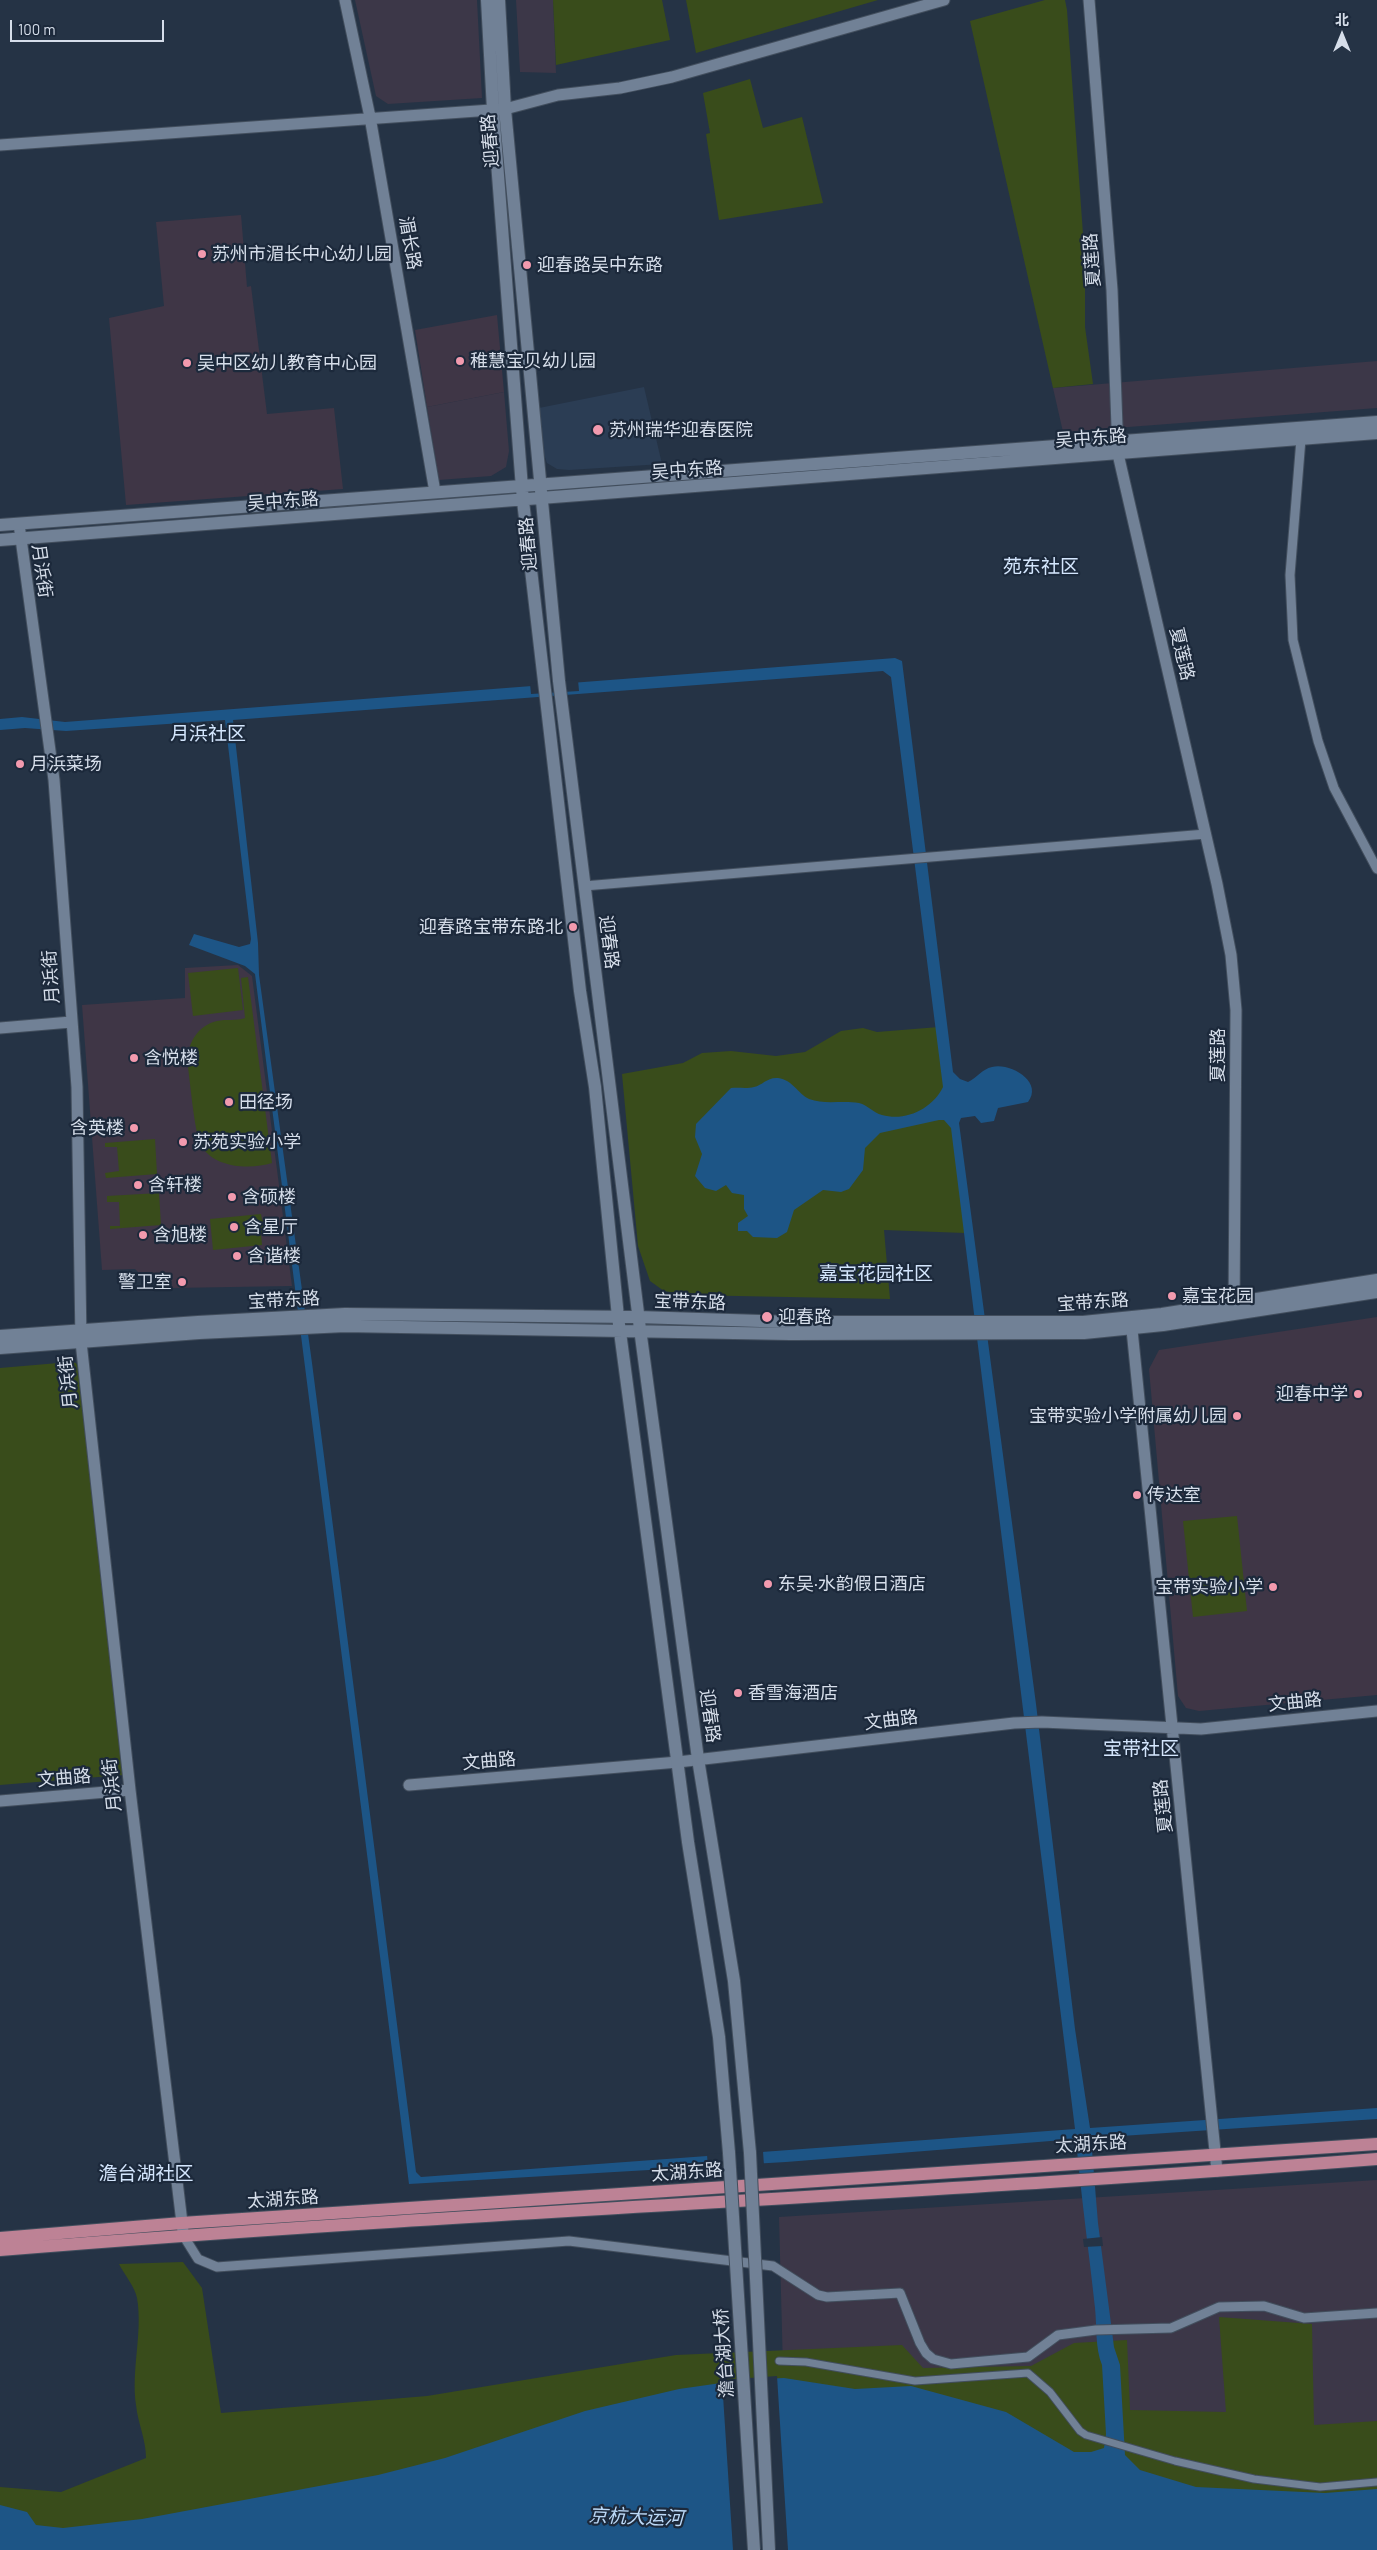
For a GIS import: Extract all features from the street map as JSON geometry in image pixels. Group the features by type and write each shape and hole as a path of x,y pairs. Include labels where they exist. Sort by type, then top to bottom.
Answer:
{"main road":[{"name":"迎春路","path":"487,0 541,492 560,686 584,886 639,1324 698,1760 734,1981 750,2153"},
{"name":"迎春路","path":"499,0 499,109 523,501 580,991 595,1087 619,1324 688,1842 719,2037 729,2153"},
{"name":"吴中东路","path":"0,525 522,486 541,492 1118,448 1377,422"},
{"name":"吴中东路","path":"1118,448 1301,439 1377,433"},
{"name":"吴中东路","path":"0,540 523,501 541,492"},
{"name":"宝带东路","path":"1234,1309 1377,1280"},
{"name":"宝带东路","path":"0,1336 81,1336 308,1321 410,1326 639,1324 790,1334 942,1329 1012,1329 1131,1324 1234,1309 1377,1292"},
{"name":"宝带东路","path":"0,1348 81,1336"},
{"name":"太湖东路","path":"0,2250 182,2229 1076,2162 1216,2156 1377,2144"},
{"name":"澹台湖大桥","path":"729,2153 754,2550"},
{"name":"澹台湖大桥","path":"750,2153 769,2550"},
{"name":"太湖东路","path":"0,2238 570,2210 1079,2181 1377,2158"}],"street":[{"name":"湄长路","path":"346,0 370,117 435,492"},
{"path":"0,145 499,109 558,95 620,88 672,77 944,0"},
{"name":"夏莲路","path":"1089,0 1112,290 1118,448 1206,834 1231,955 1236,995 1234,1309"},
{"path":"1301,439 1290,584 1293,640 1318,741 1334,788 1377,869"},
{"name":"月浜街","path":"19,524 54,780 77,1087 81,1336 130,1790 182,2229"},
{"path":"584,886 1206,834"},
{"path":"0,1028 72,1022"},
{"name":"夏莲路","path":"1131,1324 1217,2171"},
{"name":"文曲路","path":"409,1785 698,1760 1020,1723 1042,1722 1201,1729 1377,1711"},
{"name":"文曲路","path":"0,1801 130,1790"},
{"path":"182,2229 198,2259 218,2267 568,2241 773,2266 818,2295 827,2297 900,2293 920,2343 926,2353 946,2363 1028,2357 1058,2335 1096,2330 1171,2328 1220,2307 1264,2306 1304,2318 1377,2313"},
{"path":"779,2361 806,2362 914,2381 1028,2373 1050,2392 1080,2431 1103,2440 1205,2468 1264,2480 1320,2487 1377,2482"}],"shaded area":[{"path":"355,0 477,0 482,98 388,104 376,96"},
{"path":"516,0 553,0 556,73 520,72"},
{"name":"吴中区幼儿教育中心园","path":"241,215 247,287 251,286 267,414 334,408 343,489 126,505 109,318 164,306 156,222"},
{"name":"稚慧宝贝幼儿园","path":"497,315 504,392 427,407 415,330"},
{"path":"1377,361 1377,408 1063,432 1053,388"},
{"name":"苏州瑞华迎春医院","path":"644,387 662,464 569,470 557,469 547,463 543,452 539,408"},
{"path":"504,392 509,451 506,467 491,476 439,480 427,407"},
{"name":"苏苑实验小学","path":"238,965 252,976 292,1286 172,1288 171,1274 141,1275 135,1269 102,1270 82,1005 185,998 185,968"},
{"name":"宝带实验小学","path":"1377,1317 1377,1695 1199,1711 1186,1708 1178,1696 1149,1369 1159,1350"},
{"path":"1377,2180 1377,2471 783,2369 779,2217"}],"green space":[{"path":"553,0 662,0 670,40 556,65"},
{"path":"686,0 878,0 696,53"},
{"path":"1045,0 1065,0 1067,10 1085,262 1085,327 1093,384 1053,388 970,21"},
{"path":"750,79 763,128 802,117 823,203 719,220 706,134 710,133 703,93"},
{"path":"238,968 243,1010 193,1016 188,973"},
{"name":"田径场","path":"248,977 272,1163 243,1166 223,1163 207,1153 201,1145 194,1117 187,1060 192,1041 204,1027 217,1021 245,1018 241,978"},
{"path":"939,1027 965,1233 884,1230 890,1299 687,1295 664,1291 650,1281 638,1246 622,1074 683,1063 702,1053 731,1051 776,1056 805,1052 841,1031 863,1028 877,1032"},
{"path":"155,1139 157,1174 106,1178 105,1173 119,1171 117,1147 105,1147 105,1143"},
{"path":"159,1193 161,1225 110,1229 110,1226 120,1226 119,1202 107,1202 107,1196"},
{"name":"含星厅","path":"261,1214 262,1220 265,1220 266,1233 261,1234 262,1245 213,1250 210,1219"},
{"path":"76,1363 80,1370 123,1775 0,1785 0,1368"},
{"path":"1237,1516 1247,1611 1193,1617 1183,1521"},
{"path":"183,2262 202,2288 221,2413 427,2396 676,2355 902,2345 923,2368 1031,2366 1074,2343 1127,2340 1130,2410 1226,2412 1219,2317 1312,2324 1314,2425 1377,2421 1377,2550 0,2539 0,2487 61,2492 146,2458 135,2392 139,2324 137,2298 132,2285 119,2264"}],"water":[{"name":"京杭大运河","path":"895,658 902,661 953,1072 960,1079 968,1082 988,1068 1007,1067 1022,1075 1032,1087 1032,1094 1028,1102 998,1108 994,1121 981,1123 975,1116 961,1118 959,1123 1036,1704 1075,2029 1090,2128 1377,2108 1377,2119 1091,2138 1098,2223 1114,2347 1120,2365 1125,2455 1140,2470 1196,2487 1325,2493 1377,2489 1377,2550 0,2550 0,2505 27,2512 36,2525 63,2528 142,2519 378,2475 445,2458 585,2411 679,2389 742,2380 784,2378 855,2389 911,2386 1006,2412 1074,2452 1091,2452 1104,2448 1106,2434 1102,2365 1097,2345 1095,2308 1076,2139 786,2162 409,2184 255,974 245,966 189,945 194,934 239,947 250,944 251,939 225,720 66,731 25,728 0,730 0,719 22,717 65,722","holes":["883,671 891,677 943,1087 926,1107 918,1112 900,1117 879,1114 859,1103 815,1101 809,1099 787,1081 778,1078 771,1079 754,1087 731,1088 696,1124 695,1137 702,1154 695,1176 705,1188 716,1191 726,1185 732,1193 744,1195 744,1209 748,1216 738,1223 738,1231 747,1231 753,1237 777,1238 787,1232 794,1210 823,1190 841,1192 849,1189 863,1170 865,1148 880,1133 939,1120 944,1120 951,1128 1075,2129 421,2177 416,2172 312,1363 259,975 258,943 233,720"]}],"pier":[{"path":"578,680 579,691 531,694 530,684"},
{"path":"763,2151 764,2166 708,2169 707,2154"},
{"path":"1102,2237 1103,2246 1084,2247 1083,2239"},
{"path":"777,2376 788,2550 733,2550 722,2380"}],"place":[{"name":"苏州市湄长中心幼儿园","path":"202,254"},
{"name":"迎春路吴中东路","path":"527,265"},
{"name":"稚慧宝贝幼儿园","path":"460,361"},
{"name":"吴中区幼儿教育中心园","path":"187,363"},
{"name":"苏州瑞华迎春医院","path":"598,430"},
{"name":"月浜菜场","path":"20,764"},
{"name":"迎春路宝带东路北","path":"573,927"},
{"name":"含悦楼","path":"134,1058"},
{"name":"田径场","path":"229,1102"},
{"name":"含英楼","path":"134,1128"},
{"name":"苏苑实验小学","path":"183,1142"},
{"name":"含轩楼","path":"138,1185"},
{"name":"含硕楼","path":"232,1197"},
{"name":"含星厅","path":"234,1227"},
{"name":"含旭楼","path":"143,1235"},
{"name":"含谐楼","path":"237,1256"},
{"name":"警卫室","path":"182,1282"},
{"name":"嘉宝花园","path":"1172,1296"},
{"name":"迎春路","path":"767,1317"},
{"name":"迎春中学","path":"1358,1394"},
{"name":"宝带实验小学附属幼儿园","path":"1237,1416"},
{"name":"传达室","path":"1137,1495"},
{"name":"东吴·水韵假日酒店","path":"768,1584"},
{"name":"宝带实验小学","path":"1273,1587"},
{"name":"香雪海酒店","path":"738,1693"}],"district":[{"name":"苑东社区","path":"1041,567"},
{"name":"月浜社区","path":"208,734"},
{"name":"嘉宝花园社区","path":"876,1274"},
{"name":"宝带社区","path":"1141,1749"},
{"name":"澹台湖社区","path":"146,2174"}]}
